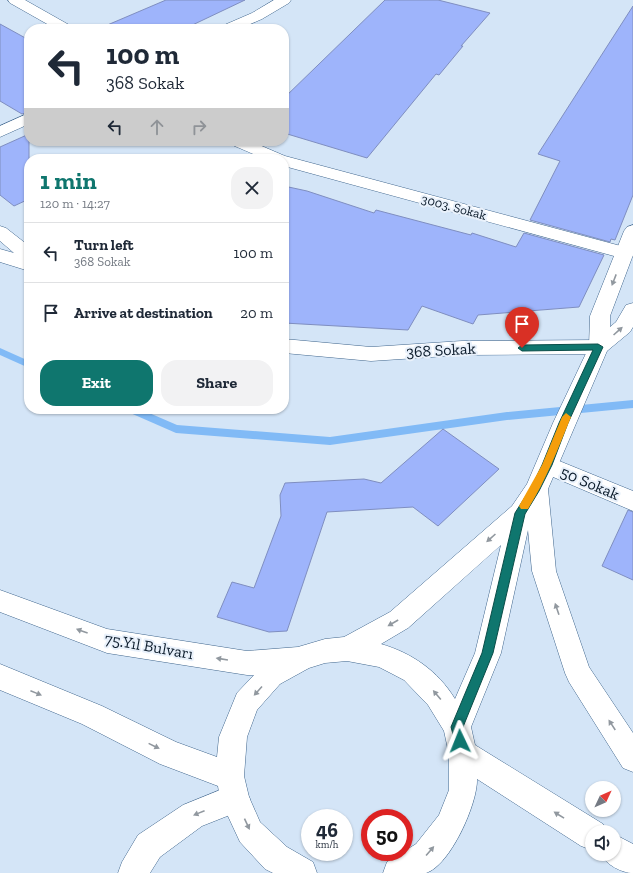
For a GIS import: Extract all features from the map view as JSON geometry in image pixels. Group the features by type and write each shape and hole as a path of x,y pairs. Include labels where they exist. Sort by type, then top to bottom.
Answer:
{"main road":[{"path":"15,0 57,24"},
{"path":"239,24 257,16 284,0"},
{"path":"0,132 24,120"},
{"path":"248,146 267,154"},
{"name":"3003. Sokak","path":"289,162 624,253"},
{"path":"347,649 399,620 520,513 536,489 569,410 598,347 600,316 633,231"},
{"path":"0,232 24,252"},
{"path":"0,256 24,263"},
{"path":"598,347 623,327 633,310"},
{"name":"368 Sokak","path":"289,346 371,354 462,348 598,347"},
{"name":"50 Sokak","path":"547,465 633,501"},
{"path":"536,489 544,571 578,673 633,758"},
{"path":"398,873 427,855 450,826 463,790 460,741 488,653 520,513"},
{"name":"75.Yıl Bulvarı","path":"0,601 107,641 247,663 303,657"},
{"path":"302,873 276,858 250,832 233,788 233,737 247,702 272,675 303,657 325,651 347,649 382,656 413,671 438,696 460,741 585,831"},
{"path":"0,677 92,715 170,754 233,788"},
{"path":"133,873 149,846 233,788"},
{"path":"621,853 633,861"}],"building":[{"path":"166,0 245,0 195,24 110,24"},
{"path":"385,0 438,0 490,13 461,46 463,46 439,75 436,74 367,158 289,135 289,93"},
{"path":"633,6 633,195 615,240 611,239 610,242 530,220 560,161 538,154"},
{"path":"0,24 24,37 24,113 22,114 0,101"},
{"path":"24,136 24,146 29,146 29,154 24,154 24,201 14,206 0,195 0,147"},
{"path":"289,187 307,191 374,213 376,210 471,235 472,233 516,247 524,233 604,255 579,307 478,315 473,324 422,306 408,330 289,323"},
{"path":"443,429 499,469 438,526 413,507 327,512 287,631 269,632 217,617 232,582 254,588 281,516 280,495 285,483 364,479 381,483"},
{"path":"628,510 633,512 633,580 602,566"}],"waterway":[{"path":"0,351 24,363"},
{"path":"142,414 176,429 330,441 507,416 633,404"}],"slow traffic":[{"path":"524,506 536,489 566,417"}],"route":[{"path":"460,741 457,727 488,653 520,513 536,489 598,347 522,348"}]}
